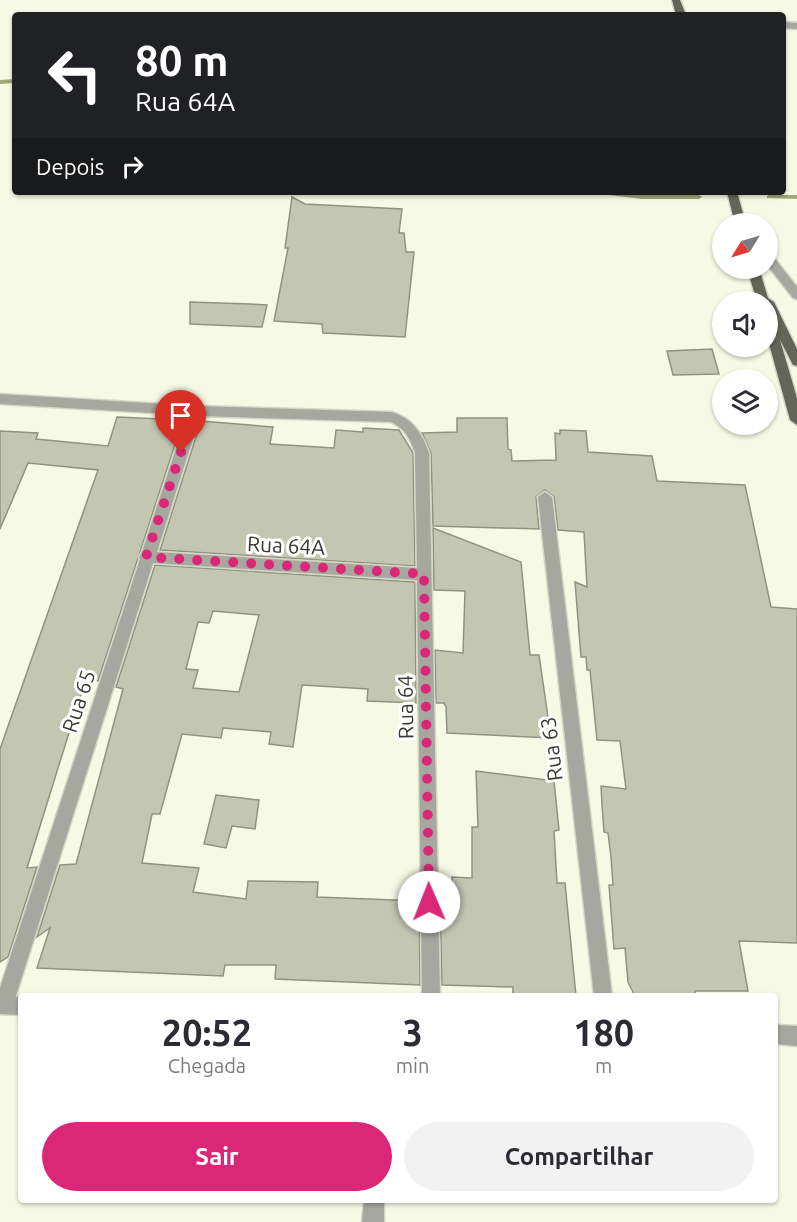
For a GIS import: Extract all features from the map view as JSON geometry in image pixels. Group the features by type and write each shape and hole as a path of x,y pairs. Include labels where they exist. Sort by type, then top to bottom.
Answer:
{"main road":[{"path":"733,195 738,213"},
{"path":"778,323 797,362"},
{"path":"778,354 797,420"}],"street":[{"path":"778,271 797,295"},
{"path":"0,399 195,411"},
{"name":"Rua 64","path":"195,411 392,417 407,422 417,434 422,453 431,993"},
{"name":"Rua 65","path":"8,1006 146,557 195,411"},
{"name":"Rua 63","path":"545,497 603,993"},
{"name":"Rua 64A","path":"146,557 424,574"},
{"path":"778,1035 797,1036"},
{"path":"372,1222 374,1203"}],"building":[{"path":"292,197 305,204 402,209 399,233 404,233 406,252 414,252 405,337 323,333 322,324 274,321 288,248 285,248"},
{"path":"190,302 267,305 262,327 190,324"},
{"path":"712,349 712,357 714,357 718,369 712,369 712,374 673,375 667,351"},
{"path":"117,417 183,420 98,681 86,678 27,868 37,867 8,957 0,962 0,749 98,470 28,463 0,529 0,431 38,433 36,439 108,446"},
{"path":"457,418 507,418 508,449 511,450 512,461 556,460 555,433 560,434 560,430 586,431 588,452 652,456 657,481 745,485 771,607 797,609 797,943 739,941 748,991 634,993 628,982 625,948 614,949 609,885 613,885 611,857 608,833 604,832 602,805 601,786 626,789 620,741 597,740 590,670 587,670 586,657 581,657 575,582 587,587 584,532 558,530 554,497 545,490 536,497 539,529 433,526 431,453 422,433 457,432"},
{"path":"201,421 273,427 270,444 334,448 336,430 363,432 363,428 399,430 413,453 415,566 160,550"},
{"path":"433,528 521,562 530,655 539,655 551,738 447,733 446,707 444,703 436,703 435,650 463,653 465,591 434,590"},
{"path":"155,565 415,582 416,703 367,701 368,689 302,685 293,747 269,744 271,732 223,728 221,738 182,734 160,814 152,814 142,863 199,868 193,892 246,899 248,881 318,882 317,897 419,901 420,985 275,979 276,965 225,965 223,976 37,968 50,928 37,937 60,865 76,864 123,689 116,687","holes":["213,611 259,615 239,692 193,688 198,670 186,669 198,622 209,623"]},
{"path":"476,771 554,781 559,830 554,831 557,883 565,883 576,993 513,993 513,987 442,985 440,903 453,905 452,877 472,878 472,827 478,827"},
{"path":"216,795 259,800 255,829 232,826 226,848 204,844"}],"waterway":[{"path":"0,82 12,81"},
{"path":"625,195 699,197"},
{"path":"769,197 797,197"}],"route":[{"path":"181,452 146,557 424,574 429,902"}]}
